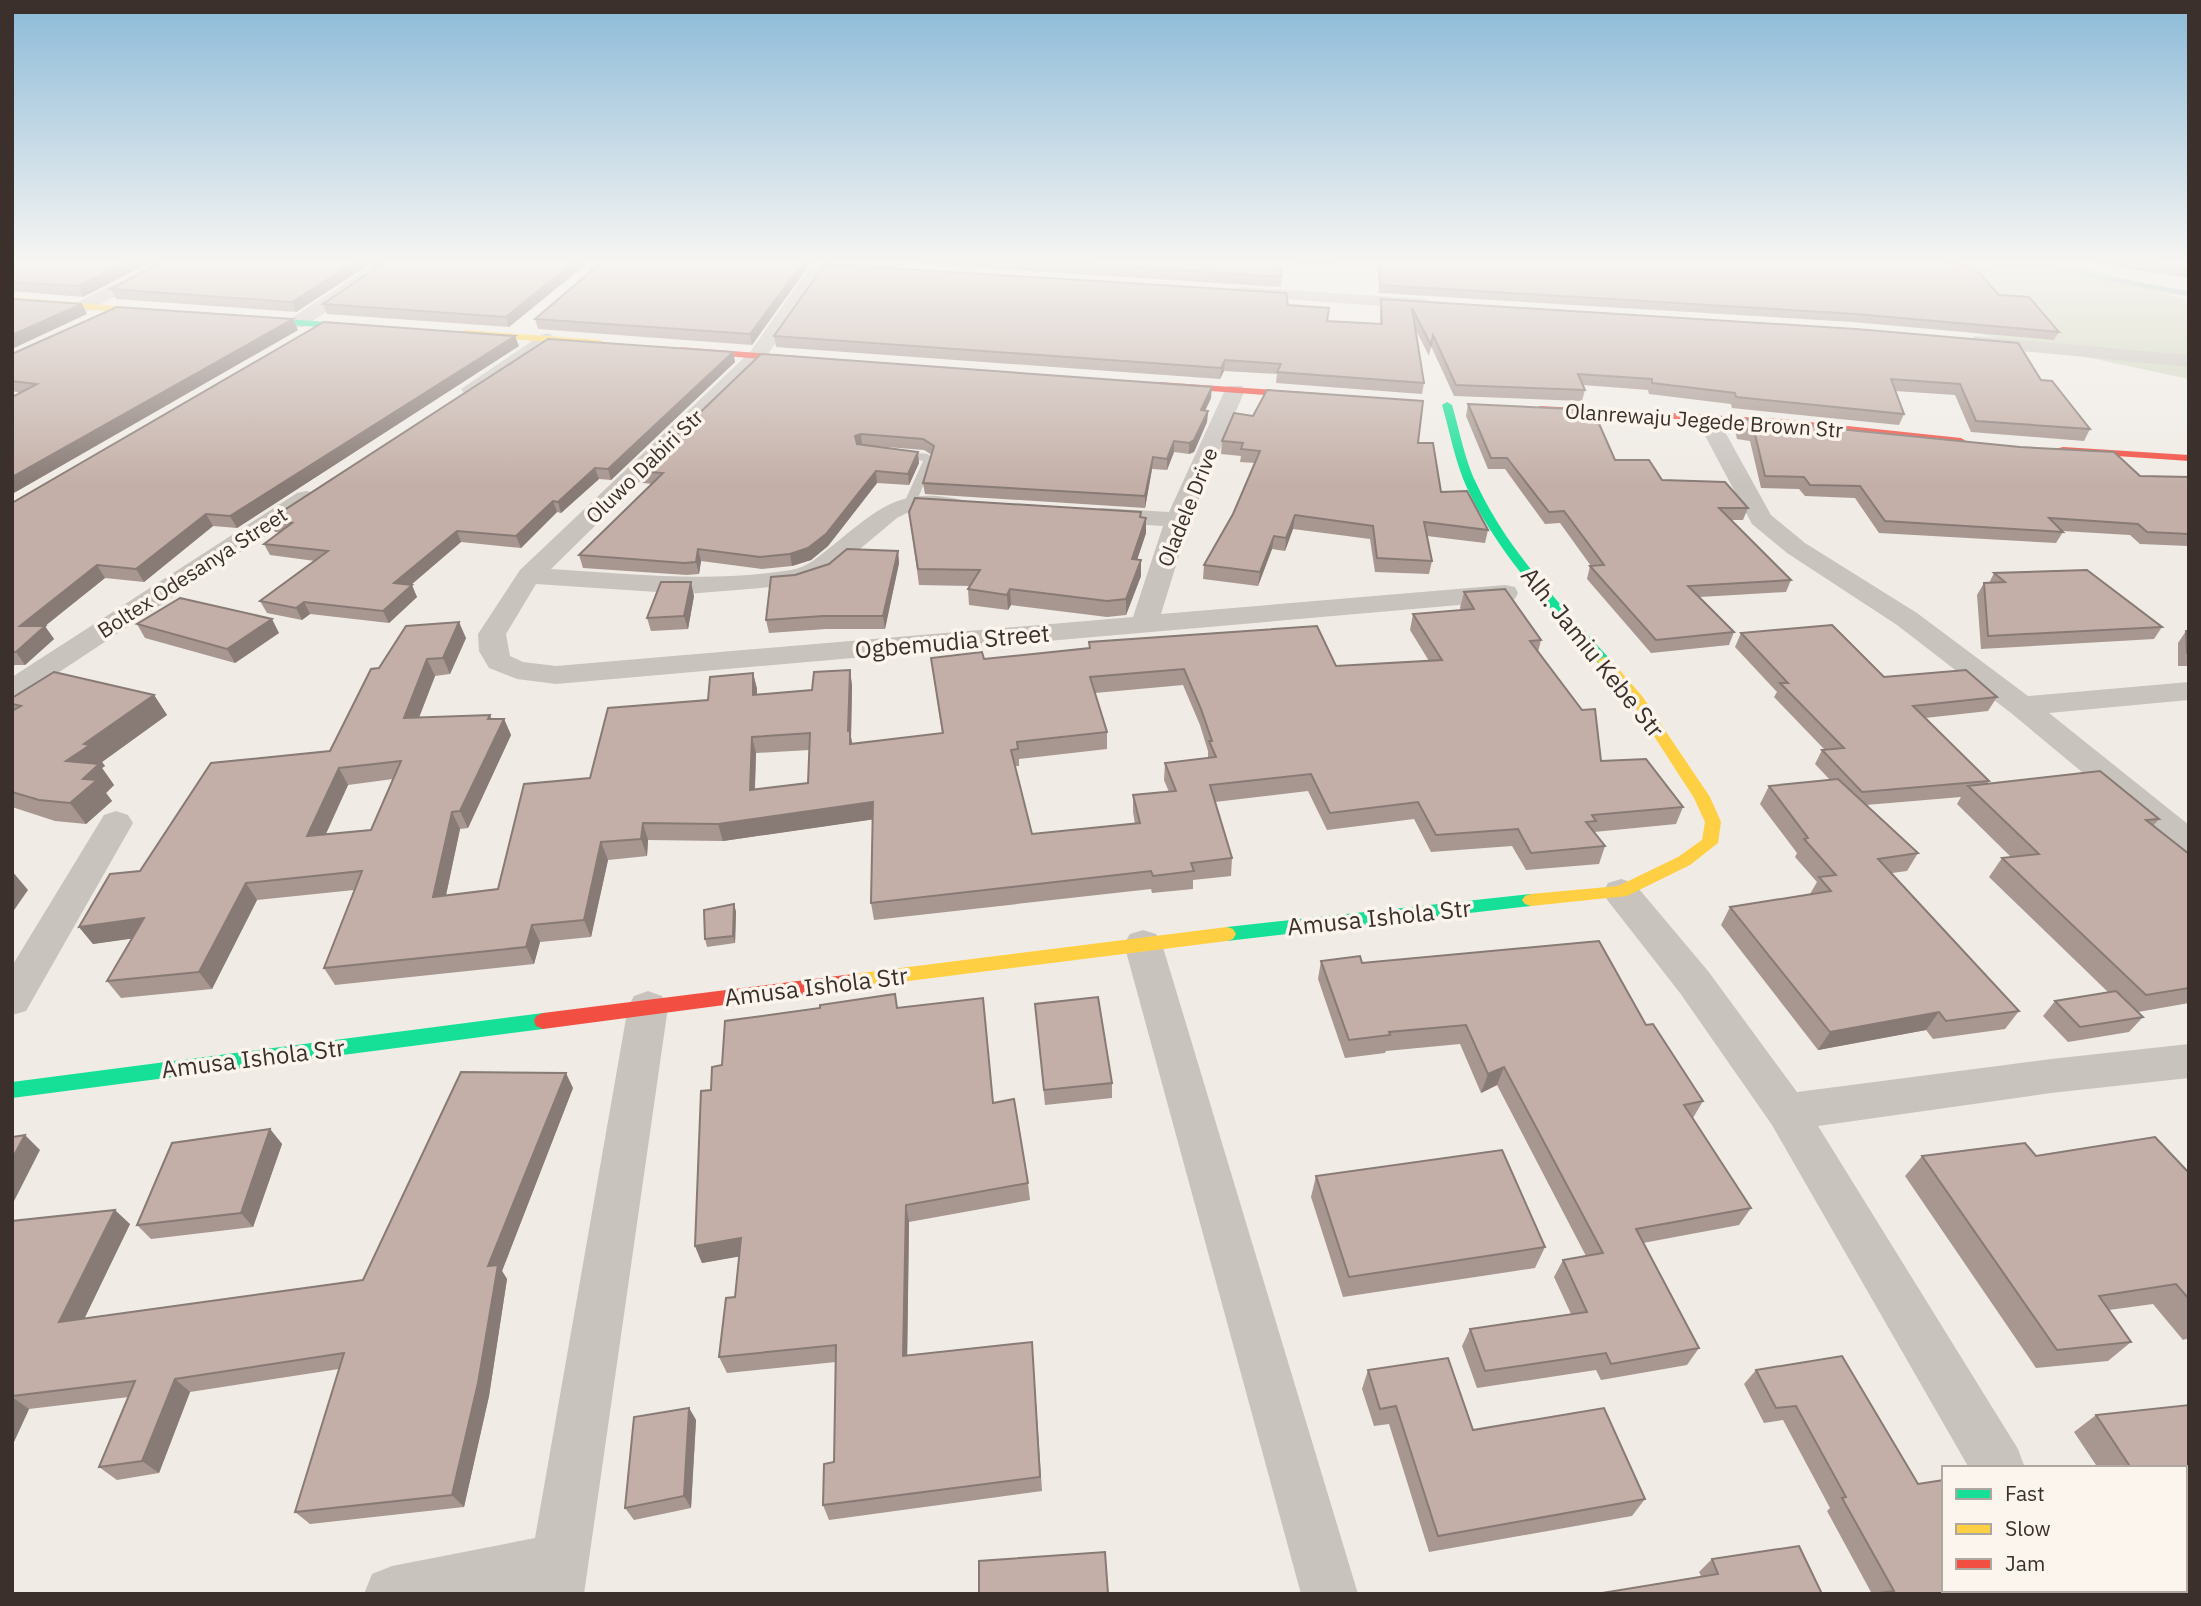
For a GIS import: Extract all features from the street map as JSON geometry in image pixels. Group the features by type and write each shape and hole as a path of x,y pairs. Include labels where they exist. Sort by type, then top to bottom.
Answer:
{"street":[{"path":"286,346 304,335"},
{"path":"497,335 519,335"},
{"path":"455,400 535,335"},
{"path":"570,335 613,344"},
{"name":"Oluwo Dabiri Str","path":"529,576 757,356 772,335"},
{"path":"1960,340 2189,361"},
{"path":"666,349 826,361"},
{"path":"1140,384 1341,397"},
{"name":"Oladele Drive","path":"1144,625 1178,520 1235,390"},
{"name":"Alh. Jamiu Kebe Str","path":"1447,405 1471,484 1490,520 1538,587 1637,699 1702,797 1713,822 1710,843 1684,861 1621,892"},
{"name":"Olanrewaju Jegede Brown Str","path":"1525,408 1714,417 1973,442"},
{"path":"1713,430 1761,519 1796,548 1907,619 2022,706 2189,844"},
{"path":"2052,450 2189,458"},
{"name":"Boltex Odesanya Street","path":"12,690 327,484"},
{"path":"529,576 687,586 797,577 821,568 888,513 910,503 977,507"},
{"path":"1071,513 1178,520"},
{"name":"Ogbemudia Street","path":"529,576 492,634 493,651 499,662 517,670 556,675 1506,593"},
{"path":"2022,706 2189,691"},
{"path":"12,1000 116,823"},
{"path":"1621,892 1694,982 1787,1112 1998,1466"},
{"name":"Amusa Ishola Str","path":"12,1090 1143,944 1499,903 1621,892"},
{"path":"1143,944 1330,1594"},
{"path":"392,1594 557,1578 648,1007"},
{"path":"1787,1112 2051,1076 2189,1061"}],"lane":[{"path":"887,453 923,456 929,460 910,503"}],"green space":[{"path":"1983,335 2189,335 2189,379"}],"building":[{"path":"55,335 265,335 12,477 12,397 37,384 12,381 12,354"},
{"path":"302,335 515,336 230,516 206,514 136,569 97,565 20,626 45,626 16,652 12,652 12,503"},
{"path":"1416,335 1424,383 1277,372 1281,364 1225,360 1221,368 774,336"},
{"path":"1426,335 1925,335 2018,343 2041,380 2052,381 2090,429 1976,421 1960,384 1891,379 1904,414 1736,397 1735,393 1652,383 1652,379 1578,374 1585,390 1456,385 1433,335 1431,345"},
{"path":"548,339 733,352 608,469 595,468 558,502 553,501 516,536 457,531 394,583 412,585 383,611 304,602 296,608 260,601 328,551 264,544 292,523 269,520"},
{"path":"761,354 1212,387 1201,410 1208,411 1194,440 1189,443 1174,441 1167,459 1153,457 1145,496 923,483 934,446 923,439 861,434 855,436 857,444 918,452 908,474 876,471 826,534 808,548 790,554 760,557 698,549 696,562 684,563 579,555 663,473 639,471"},
{"path":"1267,390 1423,401 1418,443 1433,443 1441,492 1467,491 1488,530 1424,522 1432,561 1377,558 1373,526 1295,515 1286,538 1274,536 1260,572 1204,565 1233,514 1260,451 1241,449 1243,443 1222,441 1234,413 1253,416"},
{"path":"1468,404 1593,410 1615,460 1649,460 1662,480 1725,482 1748,508 1719,508 1791,580 1688,586 1734,632 1656,640 1590,566 1604,565 1564,511 1549,512 1507,458 1491,458"},
{"path":"1739,419 2020,447 2114,452 2140,476 2189,477 2189,534 2147,532 2138,524 2049,518 2063,532 1885,521 1860,486 1810,485 1804,477 1765,476 1754,430 1741,429"},
{"path":"915,498 1141,512 1140,517 1146,518 1132,559 1141,560 1126,599 1107,601 1010,589 1007,595 968,589 980,570 918,569 909,512"},
{"path":"847,549 898,551 883,616 766,620 771,577 795,575 829,564"},
{"path":"2087,570 2162,627 1988,636 1984,583 2005,582 1994,573"},
{"path":"661,582 691,582 684,616 647,618"},
{"path":"1505,589 1541,640 1530,641 1582,710 1595,709 1601,761 1646,759 1683,807 1592,815 1596,821 1586,822 1605,846 1531,853 1518,829 1436,835 1418,802 1330,813 1311,774 1210,785 1232,858 1191,863 1194,871 1153,876 1151,871 871,903 873,802 718,824 643,823 641,839 601,842 584,920 532,925 526,947 324,968 362,871 246,883 199,972 107,981 144,918 79,927 110,874 140,871 211,763 330,751 371,669 379,668 406,626 459,622 443,658 427,659 404,718 490,715 488,719 504,719 460,811 452,812 433,897 498,889 524,784 590,778 608,708 708,700 710,677 753,673 753,695 812,690 814,672 850,670 850,744 943,733 931,658 982,652 984,659 1090,648 1089,642 1317,626 1336,666 1442,660 1413,614 1474,609 1464,592","holes":["1184,669 1201,709 1216,757 1165,763 1176,791 1133,795 1140,823 1032,834 1011,750 1018,749 1017,742 1107,732 1090,677","810,733 808,783 750,790 752,737","401,761 371,830 307,836 339,768"]},
{"path":"180,598 272,619 227,649 137,624"},
{"path":"1832,625 1884,677 1966,670 1997,697 1913,706 1989,781 1862,792 1822,750 1844,748 1780,683 1788,683 1741,633"},
{"path":"2186,631 2189,631 2189,653 2187,653"},
{"path":"54,672 154,695 84,744 90,745 66,761 99,764 83,779 97,780 70,803 39,800 12,792 12,711 21,706 12,704 12,698"},
{"path":"2100,771 2159,819 2146,820 2189,854 2189,988 2146,995 2002,858 2039,854 1968,786"},
{"path":"1838,779 1918,853 1878,859 2019,1011 1946,1021 1939,1012 1830,1032 1730,907 1831,891 1819,877 1836,875 1804,839 1808,838 1769,786"},
{"path":"734,904 733,936 705,939 704,910"},
{"path":"1599,941 1646,1025 1653,1024 1703,1101 1684,1105 1751,1208 1636,1229 1699,1348 1611,1364 1606,1353 1485,1371 1470,1329 1587,1312 1563,1260 1603,1253 1504,1067 1488,1074 1466,1025 1389,1032 1390,1035 1349,1040 1321,961 1360,956 1362,963"},
{"path":"2116,991 2143,1017 2080,1027 2055,1001"},
{"path":"895,994 897,1008 983,998 993,1103 1014,1099 1028,1183 906,1205 903,1356 1032,1342 1040,1477 823,1505 824,1464 834,1462 836,1345 719,1357 726,1298 735,1297 741,1238 695,1246 701,1091 711,1090 712,1067 722,1065 725,1021"},
{"path":"1098,997 1112,1083 1044,1090 1035,1004"},
{"path":"461,1072 566,1073 488,1266 498,1265 478,1383 452,1495 295,1512 344,1353 175,1379 142,1461 99,1467 135,1381 12,1396 12,1221 115,1210 59,1322 363,1280"},
{"path":"270,1129 241,1213 137,1225 172,1143"},
{"path":"25,1135 12,1159 12,1137"},
{"path":"2155,1137 2189,1173 2189,1299 2176,1284 2099,1296 2131,1342 2057,1350 1922,1156 2025,1143 2036,1156"},
{"path":"1502,1150 1545,1247 1349,1277 1316,1176"},
{"path":"1842,1356 1918,1484 1942,1480 1942,1592 2014,1594 1872,1594 1894,1591 1842,1498 1846,1497 1796,1406 1776,1408 1756,1370"},
{"path":"1448,1358 1473,1430 1604,1408 1645,1499 1438,1536 1396,1406 1380,1409 1368,1370"},
{"path":"2189,1405 2189,1474 2187,1466 2130,1466 2096,1415"},
{"path":"689,1408 684,1496 625,1508 634,1417"},
{"path":"1799,1546 1822,1594 1596,1594 1718,1574 1712,1559"},
{"path":"1105,1552 1108,1594 979,1594 979,1561"}],"traffic: fast":[{"path":"1447,405 1472,487 1499,534 1532,578 1604,661"},
{"path":"1227,934 1531,900"},
{"path":"12,1090 543,1021"}],"traffic: slow":[{"path":"491,335 600,343"},
{"path":"1531,900 1621,892 1684,861 1710,843 1713,822 1702,797 1637,699 1604,661"},
{"path":"853,981 1227,934"}],"traffic: jam":[{"path":"681,350 809,360"},
{"path":"1159,385 1319,396"},
{"path":"1540,409 1781,422 1961,441"},
{"path":"2063,450 2189,458"},
{"path":"543,1021 853,981"}]}
